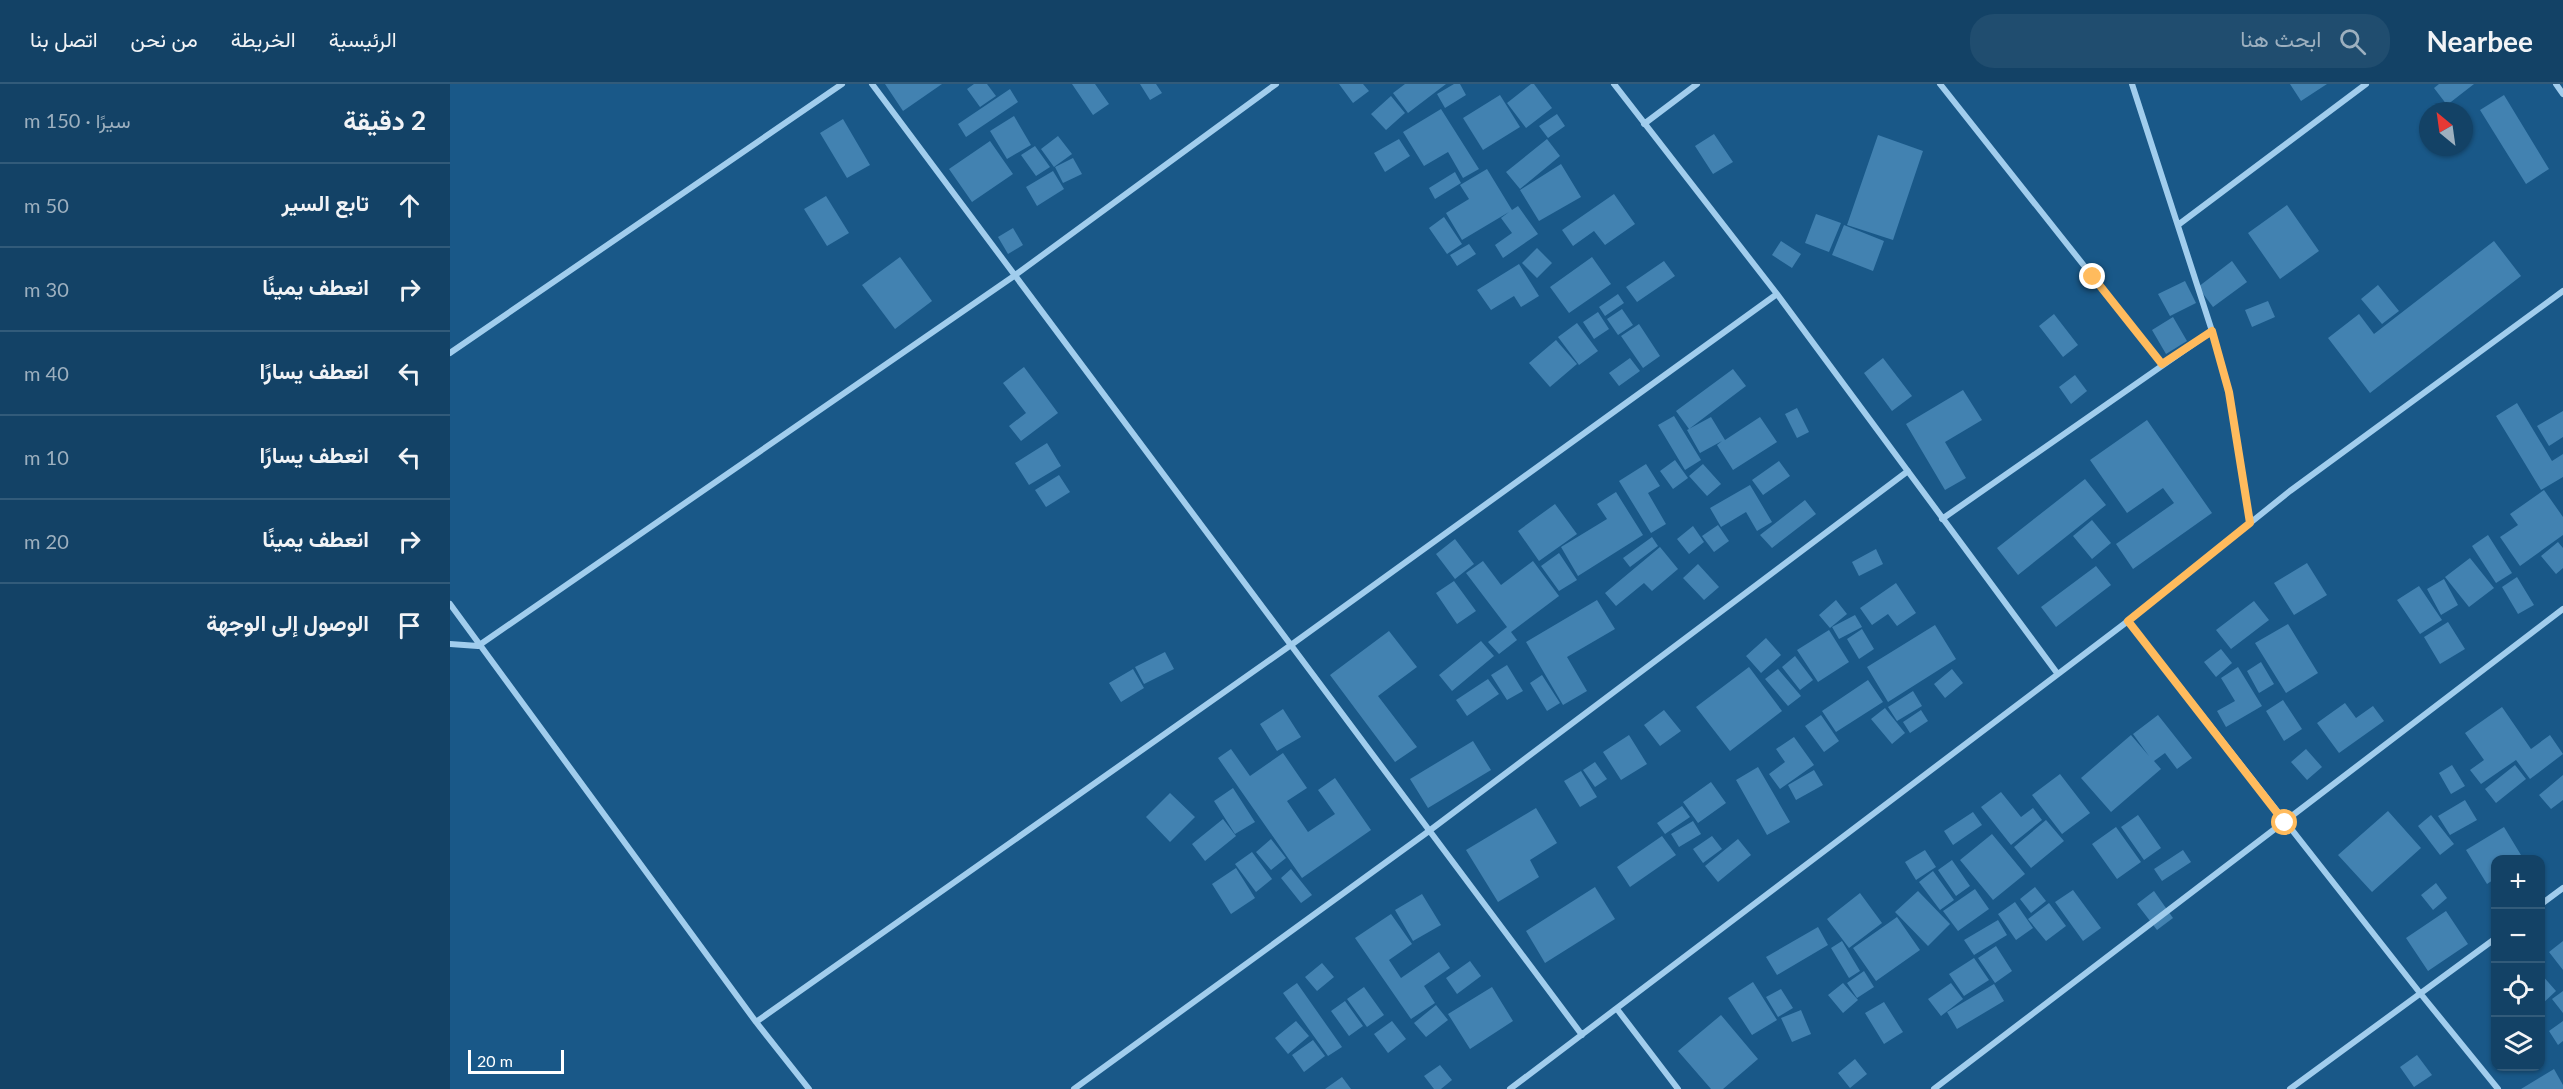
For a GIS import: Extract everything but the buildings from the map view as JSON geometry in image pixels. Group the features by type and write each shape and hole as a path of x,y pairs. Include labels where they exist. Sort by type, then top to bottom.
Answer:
{"street":[{"path":"450,353 842,84"},
{"path":"872,84 1582,1035"},
{"path":"450,644 478,646 1014,276 1276,84"},
{"path":"1614,84 1777,294 2057,673"},
{"path":"1644,124 1697,84"},
{"path":"1940,84 2162,364"},
{"path":"2132,84 2212,331 2229,392 2250,523"},
{"path":"2178,225 2366,84"},
{"path":"2556,84 2563,94"},
{"path":"1510,1089 2128,621 2290,491 2563,291"},
{"path":"756,1022 1291,645 1777,294"},
{"path":"1942,519 2212,331"},
{"path":"1074,1089 1429,831 1908,471"},
{"path":"450,604 478,646 756,1022 809,1089"},
{"path":"1934,1089 2563,609"},
{"path":"2128,621 2285,823 2498,1089"},
{"path":"2545,902 2563,888"},
{"path":"2290,1089 2491,942"},
{"path":"1617,1009 1678,1089"}],"route":[{"path":"2093,277 2162,364 2212,331 2229,392 2250,523 2128,621 2285,823"}]}
